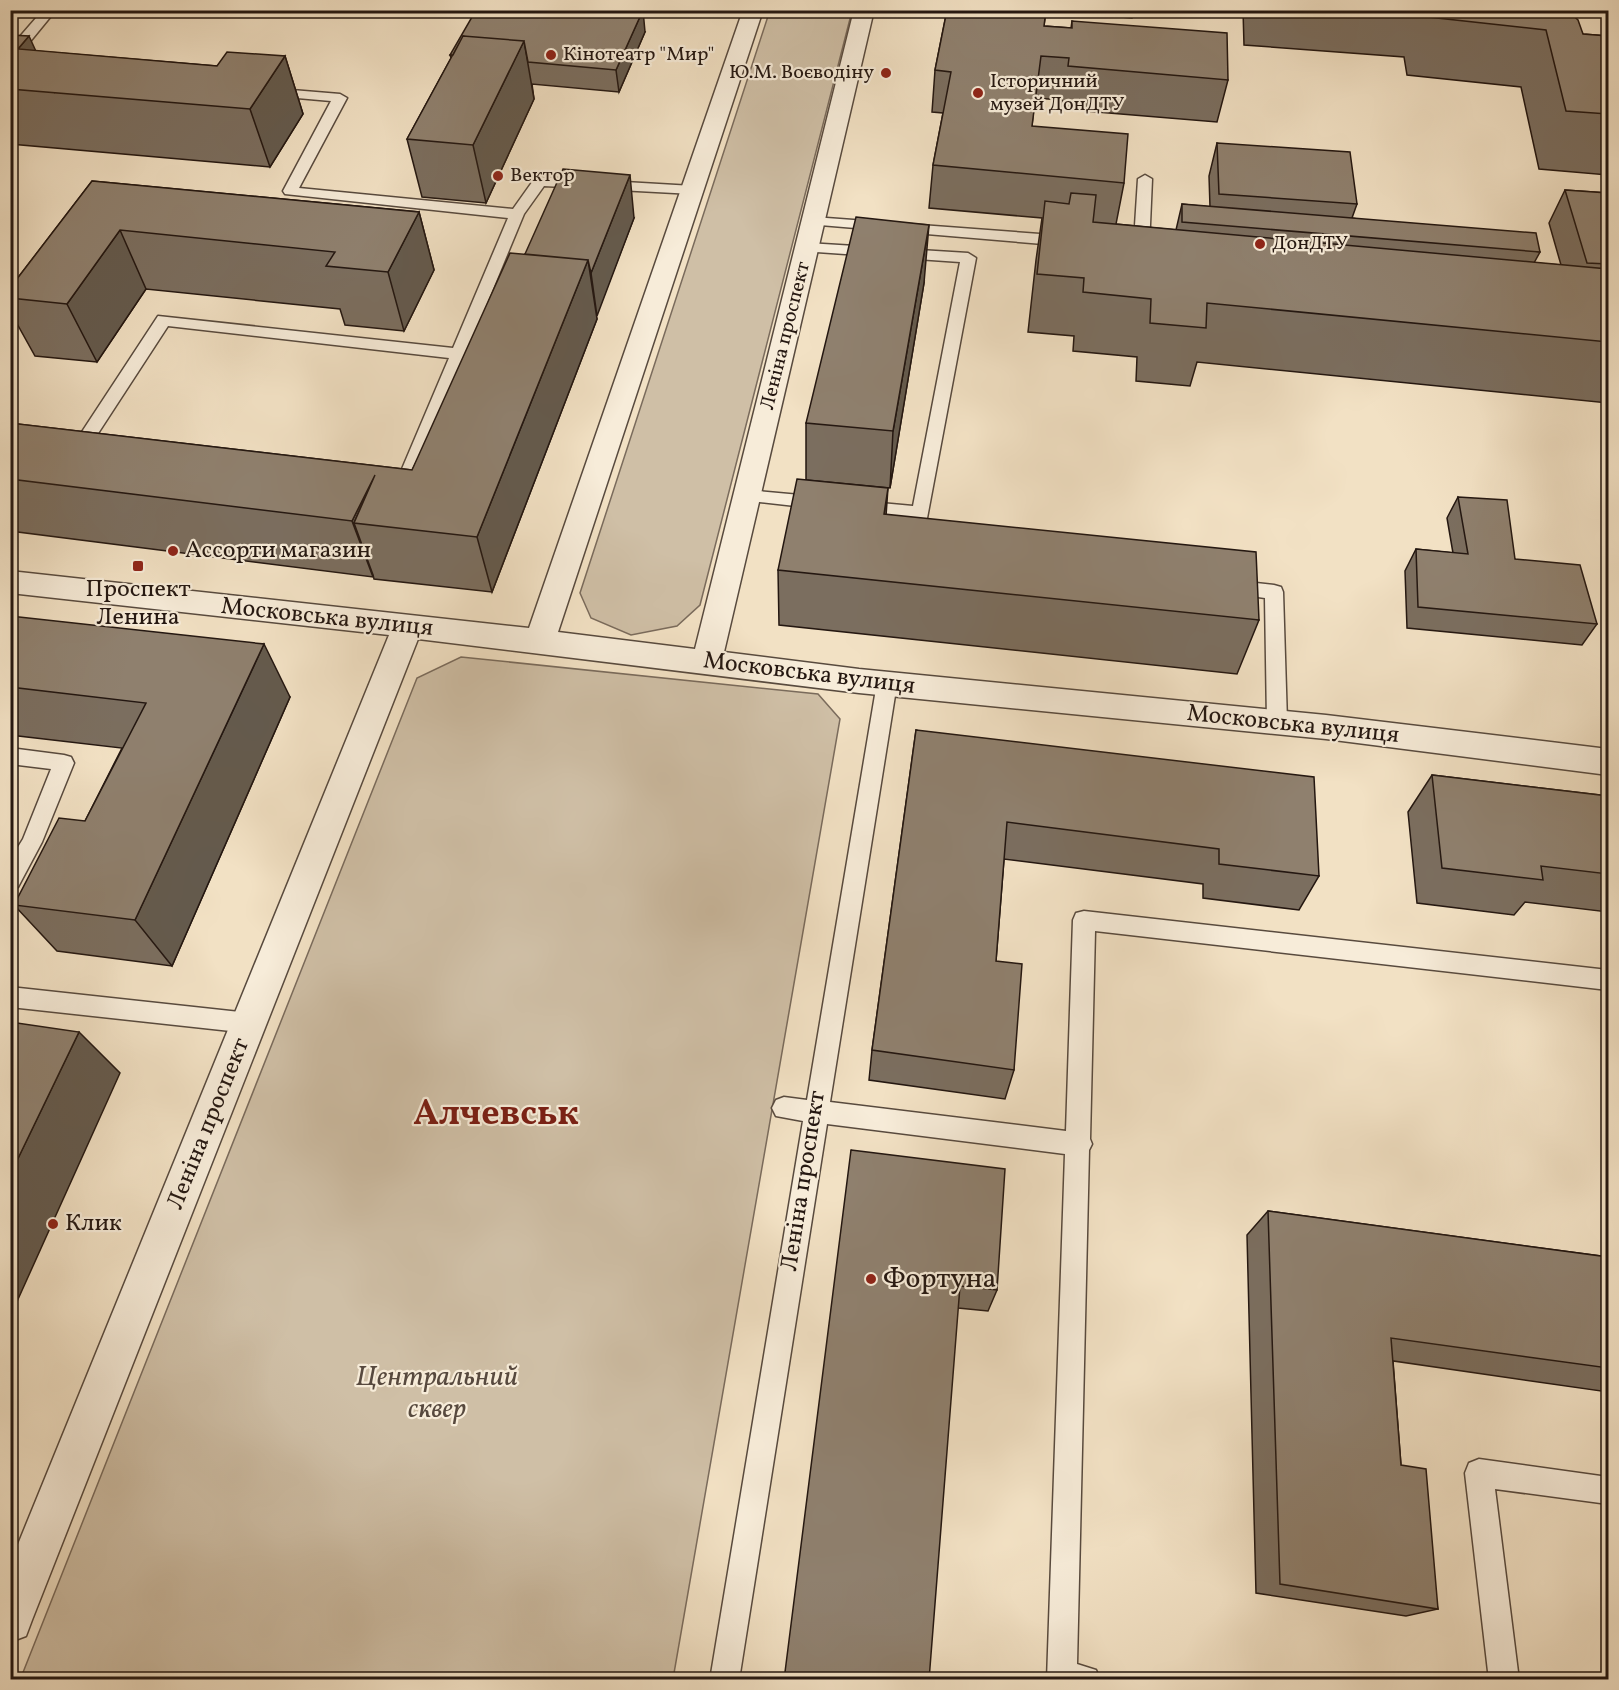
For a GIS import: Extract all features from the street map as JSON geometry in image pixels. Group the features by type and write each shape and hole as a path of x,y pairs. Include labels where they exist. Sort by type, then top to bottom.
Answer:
{"street":[{"path":"540,641 753,10"},
{"name":"Леніна проспект","path":"707,662 864,10"},
{"name":"Московська вулиця","path":"10,582 540,641 887,683 1277,722 1608,762"},
{"name":"Леніна проспект","path":"10,1620 407,628"}],"lane":[{"path":"10,57 50,10"},
{"path":"257,91 340,98 290,191 517,214"},
{"path":"1144,179 1141,247 1144,255 1151,260"},
{"path":"379,487 402,490 517,214 540,181 693,190"},
{"path":"813,222 1083,242"},
{"path":"1118,245 1141,247"},
{"path":"807,248 968,258 914,550 926,551"},
{"path":"76,454 164,320 459,354"},
{"path":"54,452 99,457"},
{"path":"747,496 921,513"},
{"path":"1216,585 1274,592 1277,722"},
{"name":"Леніна проспект","path":"724,1680 815,1111 887,683"},
{"path":"10,756 64,763 32,842 10,881"},
{"path":"1070,1678 1084,921 1608,980"},
{"path":"10,998 249,1023"},
{"path":"784,1108 1080,1144"},
{"path":"1504,1680 1479,1473 1608,1490"}],"green space":[{"path":"770,10 852,11 700,605 677,626 631,635 591,618 580,593"},
{"name":"Центральний сквер","path":"461,657 818,694 840,719 673,1679 20,1680 417,678"}],"building":[{"path":"476,10 643,10 616,70 528,62 524,41 463,36 453,55 450,55"},
{"path":"947,10 1046,10 1044,26 1072,28 1072,21 1227,33 1228,80 1068,66 1069,58 1041,56 1032,126 1128,134 1124,183 933,165 951,72 935,70"},
{"path":"1426,10 1567,10 1578,20 1583,34 1608,36 1608,114 1566,111 1546,30 1428,17"},
{"path":"10,35 29,36 18,49 217,66 227,52 285,56 250,109 10,89"},
{"path":"463,36 524,41 473,145 407,139"},
{"path":"1217,143 1350,152 1357,204 1219,194"},
{"path":"563,169 630,175 591,273 588,260 525,254"},
{"path":"92,181 419,212 388,272 326,266 335,252 120,230 67,304 10,298 10,288"},
{"path":"1565,190 1608,193 1608,264 1587,263"},
{"path":"1071,193 1096,195 1093,222 1608,269 1608,342 1207,303 1206,328 1150,323 1151,299 1083,292 1084,278 1037,274 1045,201 1069,204"},
{"path":"1182,204 1536,233 1540,252 1182,222"},
{"path":"856,217 929,225 893,431 806,423"},
{"path":"510,253 588,260 477,537 354,523 375,475 352,521 10,479 10,423 412,470"},
{"path":"797,479 888,488 884,514 1256,552 1259,620 778,570"},
{"path":"1458,497 1507,500 1515,559 1580,565 1597,624 1418,607 1416,549 1468,554"},
{"path":"10,616 264,644 135,920 14,905 59,818 85,821 146,703 10,687"},
{"path":"916,730 1314,777 1319,876 1219,864 1219,849 1007,822 996,961 1022,964 1014,1070 872,1050"},
{"path":"1432,775 1608,796 1608,874 1541,866 1543,880 1442,868"},
{"path":"10,1022 79,1032 10,1175"},
{"path":"851,1150 1005,1169 997,1290 960,1286 929,1680 784,1680"},
{"path":"1268,1211 1608,1257 1608,1368 1391,1338 1401,1465 1426,1469 1438,1609 1280,1584"}],"place":[{"name":"Кінотеатр \"Мир\"","path":"551,55"},
{"name":"Ю.М. Воєводіну","path":"886,73"},
{"name":"Історичний музей ДонДТУ","path":"978,93"},
{"name":"Вектор","path":"498,176"},
{"name":"ДонДТУ","path":"1260,244"},
{"name":"Ассорти магазин","path":"173,551"},
{"name":"Проспект Ленина","path":"138,566"},
{"name":"Клик","path":"53,1224"},
{"name":"Фортуна","path":"871,1279"}],"district":[{"name":"Алчевськ","path":"496,1115"}]}
